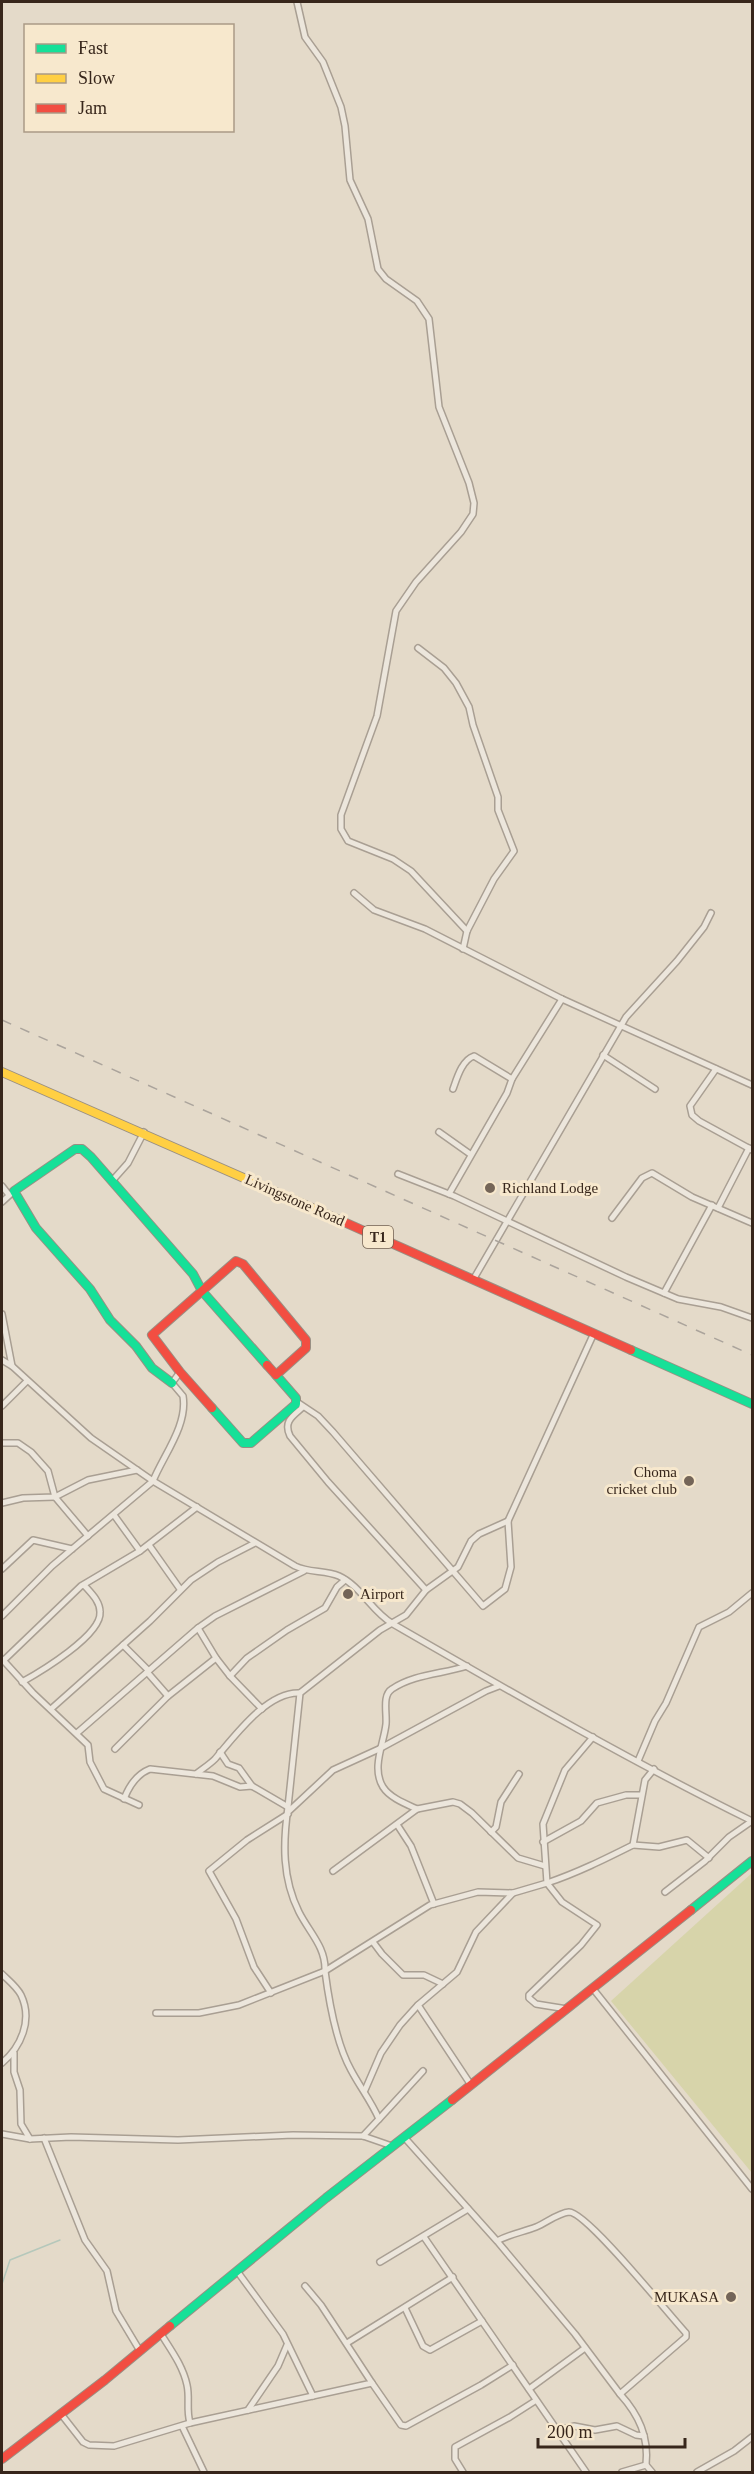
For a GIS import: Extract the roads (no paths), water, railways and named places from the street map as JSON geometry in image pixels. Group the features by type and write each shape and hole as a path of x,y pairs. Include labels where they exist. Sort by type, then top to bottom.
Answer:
{"main road":[{"name":"Livingstone Road","path":"2,1072 144,1132 753,1404"},
{"path":"172,1383 152,1368 136,1346 110,1320 90,1289 36,1228 12,1193 75,1149 79,1148 86,1152 112,1181 193,1274 202,1291 296,1398 300,1405 251,1443 245,1444 180,1372 152,1335 202,1291 234,1262 239,1261 306,1340 306,1348 276,1375"},
{"path":"2,2459 140,2351 392,2146 594,1990 753,1861"}],"street":[{"path":"297,2 305,36 322,62 341,107 350,180 368,219 378,269 386,279 417,301 429,319 439,407 469,483 474,503 472,514 461,532 416,582 396,611 377,716 341,815 340,829 348,841 393,860 411,871 467,931"},
{"path":"418,648 451,676 469,707 498,797 498,810 514,851 494,879 467,931 463,949"},
{"path":"354,892 374,910 424,929 562,999 753,1085"},
{"path":"473,1280 621,1025 704,927 711,913"},
{"path":"449,1194 501,1103 512,1079 536,1045 562,999"},
{"path":"603,1055 655,1089"},
{"path":"453,1089 469,1058 474,1056 512,1079"},
{"path":"664,1293 751,1149 692,1115 690,1106 716,1069"},
{"path":"112,1181 128,1163 144,1132"},
{"path":"439,1132 470,1154"},
{"path":"612,1218 642,1178 649,1173 692,1197 753,1223"},
{"path":"398,1174 449,1194 678,1299 721,1307 753,1317"},
{"path":"2,1186 12,1193 2,1202"},
{"path":"2,1314 12,1366"},
{"path":"426,1590 328,1482 290,1436 287,1424 300,1405 318,1416 455,1570 483,1605 505,1589 511,1567 508,1521 594,1333"},
{"path":"2,1360 12,1366 91,1438 153,1481 304,1571 333,1574 345,1580 390,1623 593,1737 752,1821 729,1837 709,1858 665,1892"},
{"path":"2,1616 52,1566 153,1481 171,1448 183,1406 183,1396 172,1383 180,1372"},
{"path":"2,1406 27,1381"},
{"path":"2,1443 18,1443 31,1452 48,1471 55,1497 88,1536"},
{"path":"2,1503 23,1498 55,1497 88,1480 137,1470"},
{"path":"138,1805 104,1789 90,1762 90,1748 2,1660 69,1596 149,1545 197,1507"},
{"path":"114,1515 140,1551"},
{"path":"196,1774 214,1760 262,1709 292,1692 300,1693 390,1623 406,1615 426,1590 455,1570 471,1541 479,1534 508,1521"},
{"path":"2,1569 33,1540 72,1549"},
{"path":"51,1709 123,1645 180,1589 205,1570 255,1543"},
{"path":"149,1545 180,1589"},
{"path":"77,1733 198,1628 215,1616 304,1571"},
{"path":"230,1676 247,1658 287,1630 325,1608 337,1587 345,1580"},
{"path":"22,1682 61,1658 96,1626 101,1614 99,1605 84,1585"},
{"path":"638,1761 699,1627 729,1612 753,1593"},
{"path":"198,1628 230,1676 262,1709"},
{"path":"123,1645 168,1696"},
{"path":"115,1749 168,1696 216,1658"},
{"path":"417,1809 400,1801 384,1788 379,1777 380,1749 386,1725 386,1696 391,1689 429,1674 448,1672 467,1666"},
{"path":"271,1994 254,1967 236,1919 209,1871 240,1845 288,1811 333,1770 380,1749 486,1691 500,1686"},
{"path":"300,1693 288,1811 285,1874 299,1912 316,1936 322,1950 328,1997 350,2068 379,2119"},
{"path":"568,2009 536,2004 529,1998 529,1995 581,1945 597,1925 562,1902 547,1882 544,1866 543,1824 565,1770 593,1737"},
{"path":"220,1752 228,1764 239,1768 252,1786 288,1811"},
{"path":"633,1845 645,1780 654,1769"},
{"path":"124,1799 133,1782 148,1770 213,1776 240,1787 252,1786"},
{"path":"491,1832 496,1827 501,1802 519,1774"},
{"path":"543,1842 581,1821 597,1803 618,1796 642,1795"},
{"path":"333,1871 398,1826 417,1809 453,1802 459,1804 518,1858 544,1866"},
{"path":"398,1826 411,1846 434,1904"},
{"path":"156,2013 215,2011 271,1994 325,1971 373,1942 406,1918 434,1904 478,1892 513,1893 583,1870 604,1857 633,1845 659,1847 687,1840 709,1858"},
{"path":"364,2090 384,2048 418,2005 461,1966 476,1932 513,1893"},
{"path":"373,1942 381,1954 403,1975 424,1976 443,1983"},
{"path":"2,1974 21,1994 26,2017 26,2026 14,2053 14,2072 20,2090 21,2124 30,2139"},
{"path":"594,1990 753,2188"},
{"path":"418,2005 471,2085"},
{"path":"2,2063 14,2053"},
{"path":"363,2136 423,2071"},
{"path":"2,2134 30,2139 178,2140 293,2135 363,2136 392,2146"},
{"path":"44,2138 85,2240 107,2271 116,2311 140,2351"},
{"path":"404,2138 497,2241 585,2348 637,2416 644,2436 646,2465 652,2472"},
{"path":"380,2262 468,2209"},
{"path":"497,2241 572,2212 589,2223 686,2333 683,2342 620,2394"},
{"path":"424,2237 586,2472"},
{"path":"237,2271 283,2334 313,2396"},
{"path":"347,2343 453,2277"},
{"path":"305,2286 347,2343 400,2425 406,2426 513,2365"},
{"path":"405,2308 423,2346 430,2350 482,2321"},
{"path":"161,2334 179,2363 188,2387 186,2410 190,2422"},
{"path":"248,2410 278,2366 287,2344"},
{"path":"529,2389 585,2348"},
{"path":"61,2414 83,2442 89,2445 114,2446 190,2422 372,2383"},
{"path":"463,2472 455,2459 455,2447 510,2418 535,2401"},
{"path":"182,2426 204,2472"},
{"path":"559,2430 574,2426 595,2430 617,2426 636,2435 644,2436"},
{"path":"697,2472 734,2451 753,2437"},
{"path":"622,2472 646,2465"}],"waterway":[{"path":"2,2284 10,2260 60,2240"}],"railway":[{"path":"2,1020 752,1355"}],"place":[{"name":"Richland Lodge","path":"490,1188"},
{"name":"Choma cricket club","path":"689,1481"},
{"name":"Airport","path":"348,1594"},
{"name":"MUKASA","path":"731,2297"}]}
